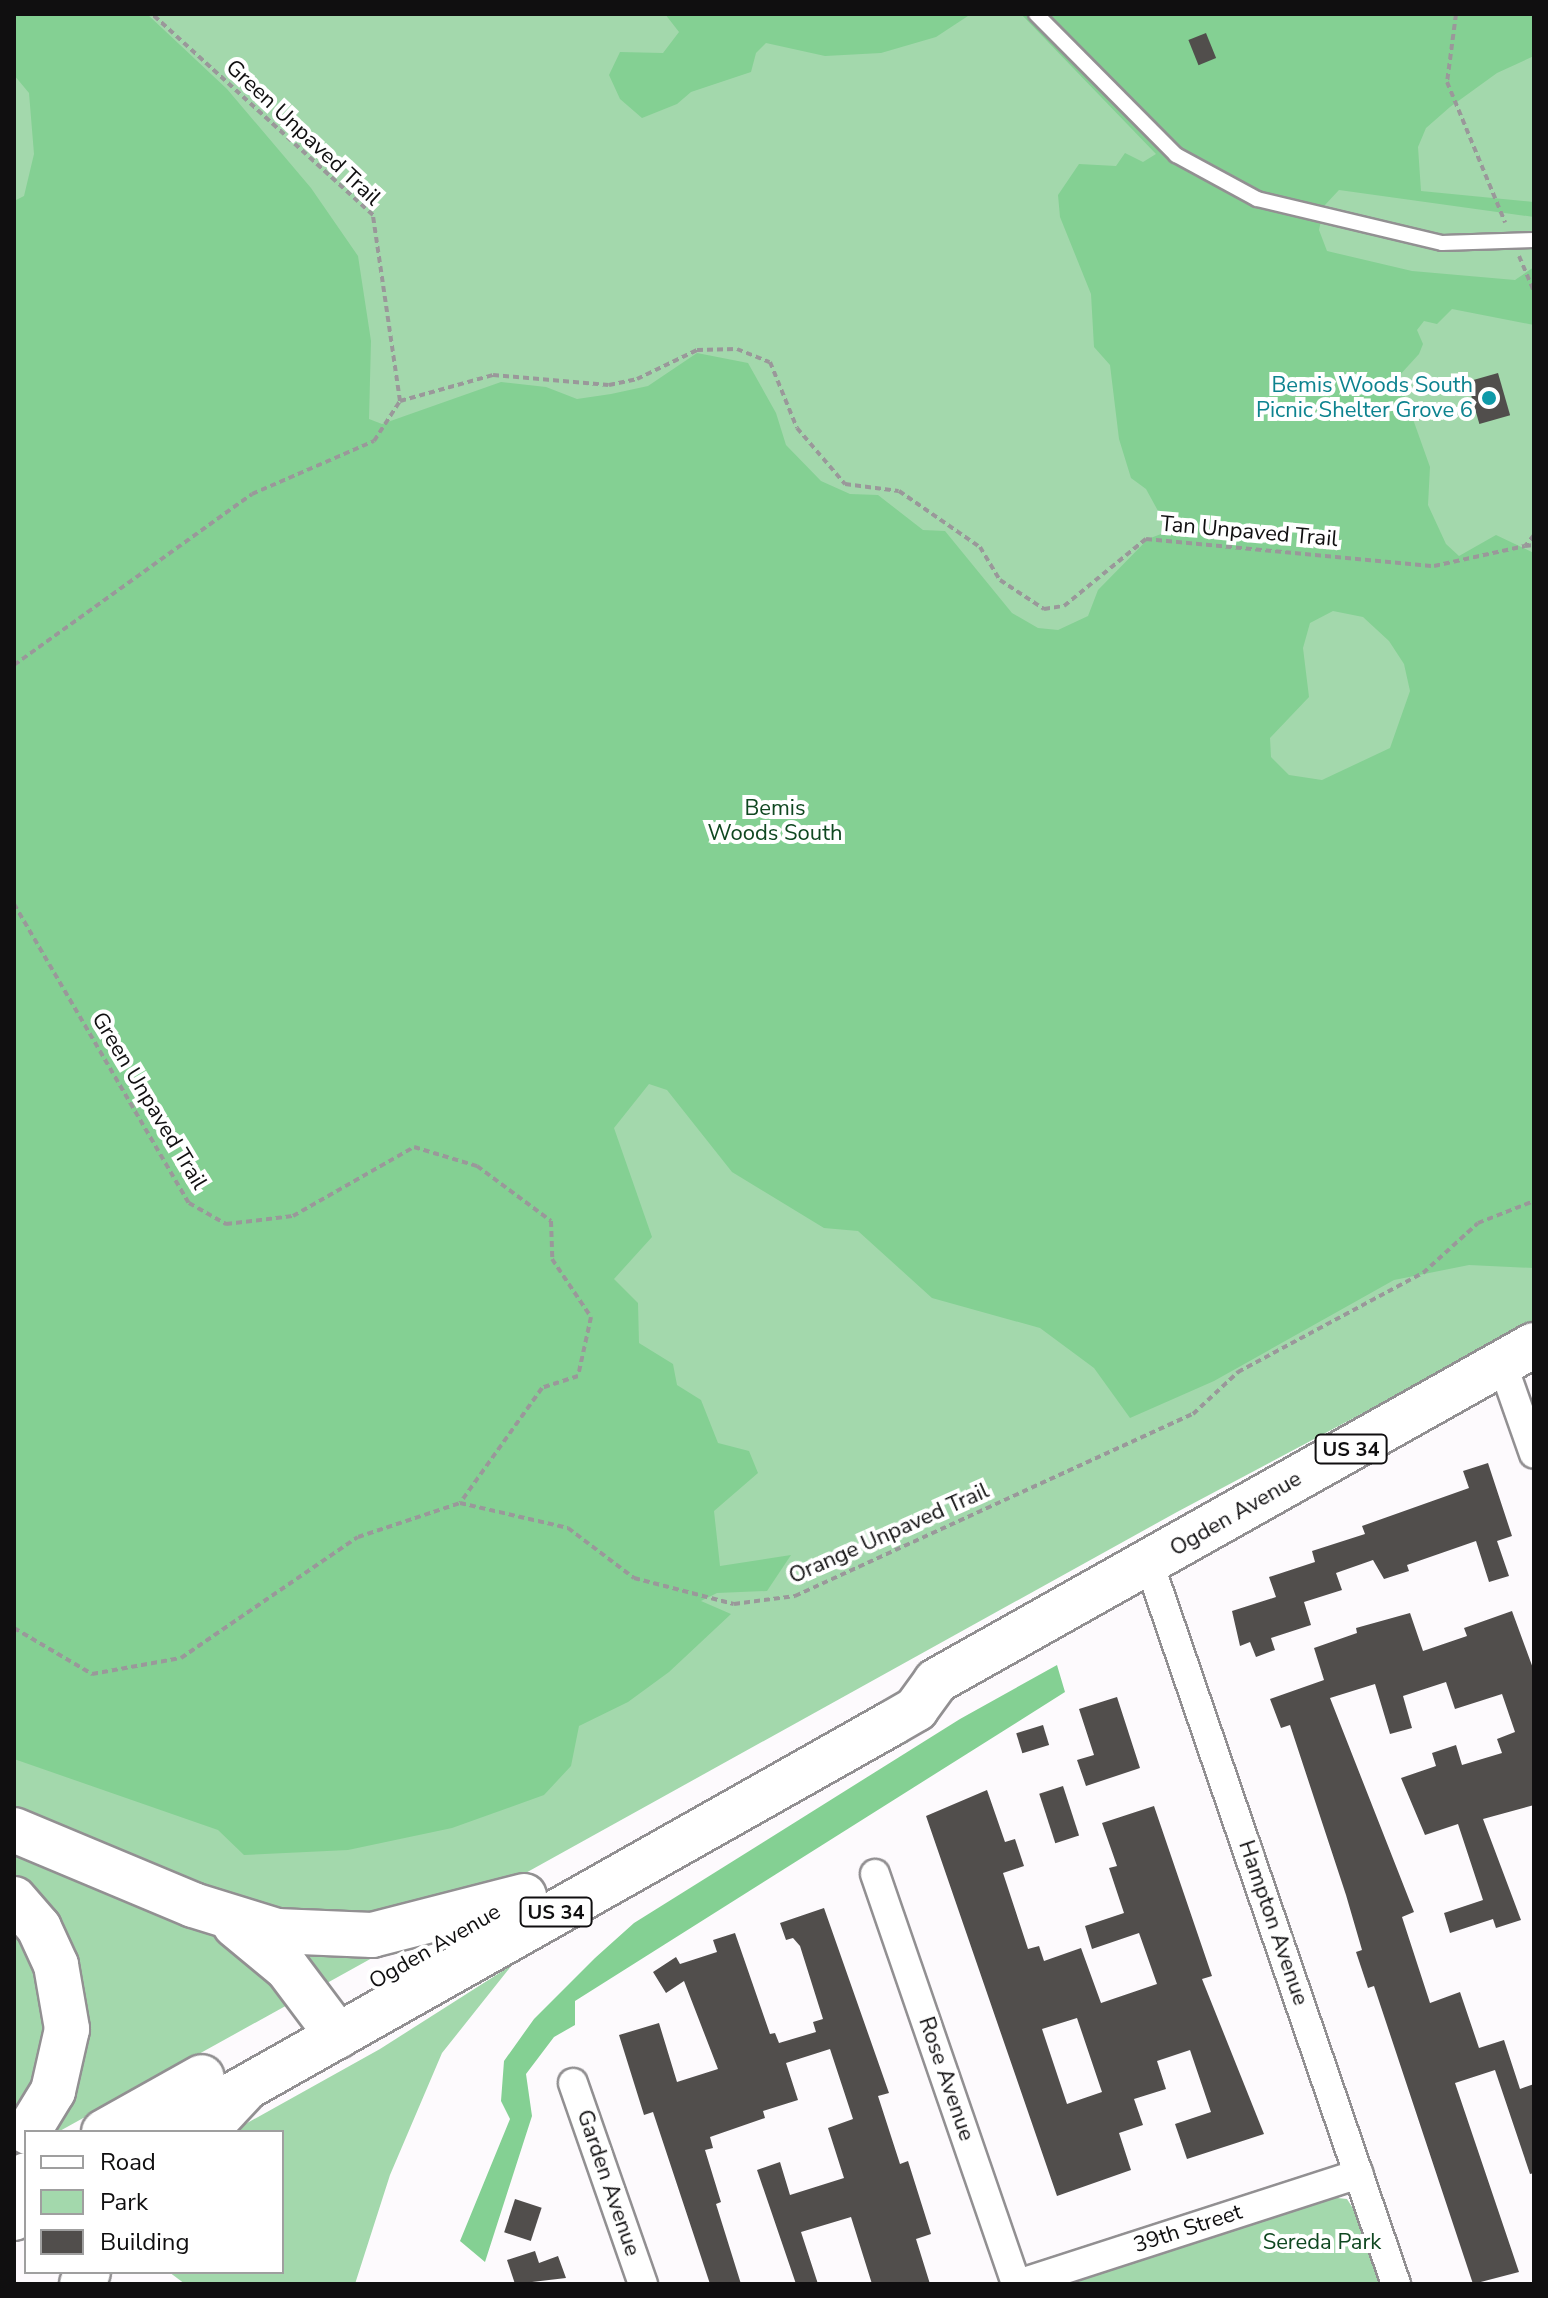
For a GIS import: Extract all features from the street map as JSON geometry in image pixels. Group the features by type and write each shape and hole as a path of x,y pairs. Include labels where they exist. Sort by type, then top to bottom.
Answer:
{"main road":[{"name":"Ogden Avenue","path":"108,2130 330,2023 904,1716 916,1709 936,1681 1518,1354"},
{"name":"Ogden Avenue","path":"171,2130 246,2088 330,2023 524,1896 911,1678 936,1681"},
{"path":"14,1830 220,1914 277,1931 372,1935 524,1896"},
{"path":"14,1899 39,1928 56,1965 67,2029 53,2091 29,2130"},
{"path":"220,1914 287,1968 330,2023"},
{"path":"207,2130 246,2088"}],"street":[{"path":"1518,1354 1534,1454"},
{"name":"Hampton Avenue","path":"1149,1563 1396,2284"},
{"name":"Rose Avenue","path":"875,1874 1017,2284"},
{"name":"Garden Avenue","path":"573,2083 643,2284"},
{"name":"39th Street","path":"1017,2284 1359,2174"}],"lane":[{"path":"1036,14 1176,155 1257,199 1442,243 1534,240"}],"path":[{"name":"Green Unpaved Trail","path":"152,14 373,215 400,401"},
{"path":"1456,14 1447,82 1534,291"},
{"name":"Tan Unpaved Trail","path":"400,401 493,375 609,385 637,379 697,350 737,349 770,362 797,428 845,484 899,491 980,547 1000,580 1044,609 1064,606 1146,539 1434,566 1525,546"},
{"path":"14,665 252,494 374,441 400,401"},
{"path":"1525,546 1534,535"},
{"path":"1525,546 1534,545"},
{"name":"Green Unpaved Trail","path":"14,904 189,1203 226,1224 293,1216 414,1147 477,1166 551,1221 552,1259 591,1317 578,1376 542,1388 460,1503"},
{"name":"Orange Unpaved Trail","path":"460,1503 568,1528 634,1578 734,1604 795,1596 1193,1414 1238,1372 1423,1273 1478,1223 1534,1201"},
{"path":"14,1628 92,1674 181,1658 358,1537 460,1503"}],"green space":[{"name":"Bemis Woods South","path":"14,14 1534,14 1534,1322 1177,1512 62,2130 24,2130 24,2151 14,2156"},
{"name":"Bemis Woods South","path":"14,14 147,14 227,89 311,188 358,256 371,341 369,419 382,424 501,382 546,387 577,399 611,394 648,386 697,353 748,363 776,413 786,445 821,481 850,494 878,495 923,530 945,531 1012,613 1038,628 1058,630 1088,616 1098,590 1148,539 1169,531 1146,489 1131,478 1119,439 1110,365 1094,347 1091,294 1060,217 1058,195 1079,164 1116,166 1125,153 1143,162 1156,154 1021,14 1534,14 1534,56 1497,73 1450,107 1426,128 1418,147 1421,191 1534,202 1534,217 1339,190 1324,206 1319,230 1327,251 1412,271 1515,280 1534,267 1534,325 1452,309 1437,324 1424,321 1417,330 1423,344 1419,354 1398,377 1430,467 1428,505 1446,544 1459,556 1496,535 1534,553 1534,1268 1469,1265 1394,1280 1214,1381 1130,1418 1094,1368 1040,1328 932,1298 858,1231 824,1228 732,1172 667,1090 649,1084 614,1128 652,1237 614,1279 638,1303 639,1343 673,1364 677,1385 701,1400 718,1443 749,1451 758,1473 714,1511 720,1566 791,1555 767,1591 717,1593 701,1601 731,1614 669,1672 628,1702 579,1726 571,1766 544,1795 452,1828 348,1850 244,1855 218,1830 14,1759 14,201 24,196 34,154 29,93 14,75","holes":["1333,611 1363,617 1389,641 1404,664 1410,691 1390,748 1322,780 1289,775 1271,757 1270,738 1309,697 1303,648 1310,623"]},
{"path":"665,14 971,14 936,37 881,53 825,56 766,43 756,53 751,72 691,92 677,104 642,118 620,99 609,75 620,52 663,53 679,32"},
{"path":"1057,1665 1065,1692 575,2001 575,2025 554,2037 526,2074 532,2116 485,2262 460,2241 510,2119 501,2101 504,2061 534,2019 595,1958 634,1923 960,1719"},
{"path":"512,1965 442,2053 390,2175 355,2284 185,2284 172,2274 284,2274 284,2130 235,2130 380,2049"},
{"name":"Sereda Park","path":"1328,2197 1347,2199 1354,2210 1379,2284 1063,2284"}],"building":[{"path":"1206,33 1216,58 1198,65 1188,40"},
{"name":"Bemis Woods South Picnic Shelter Grove 6","path":"1498,373 1510,415 1479,424 1467,382"},
{"path":"1488,1463 1512,1536 1497,1541 1509,1576 1489,1582 1476,1541 1407,1565 1409,1571 1384,1579 1373,1560 1336,1573 1342,1590 1304,1602 1311,1625 1271,1638 1275,1650 1256,1657 1250,1642 1240,1646 1232,1611 1276,1597 1269,1577 1315,1562 1312,1551 1365,1534 1362,1526 1469,1488 1463,1471"},
{"path":"1512,1611 1534,1671 1534,1805 1483,1819 1521,1920 1496,1928 1493,1919 1450,1933 1444,1913 1483,1900 1458,1824 1425,1835 1401,1778 1436,1766 1432,1753 1456,1745 1462,1765 1502,1753 1497,1739 1515,1732 1502,1694 1455,1709 1446,1682 1403,1696 1412,1728 1390,1734 1375,1684 1330,1698 1414,1912 1402,1917 1430,2003 1460,1992 1479,2048 1504,2040 1520,2089 1534,2084 1534,2173 1530,2174 1495,2070 1455,2083 1519,2272 1473,2284 1374,1986 1368,1988 1356,1952 1362,1950 1290,1725 1281,1728 1270,1699 1324,1680 1314,1648 1357,1633 1356,1628 1410,1613 1423,1651 1467,1636 1464,1628"},
{"path":"1117,1697 1140,1768 1086,1786 1077,1760 1094,1755 1079,1709"},
{"path":"1043,1725 1049,1745 1022,1753 1016,1733"},
{"path":"1063,1786 1079,1835 1055,1843 1039,1794"},
{"path":"987,1790 1005,1842 1015,1839 1024,1866 1003,1873 1028,1949 1039,1946 1044,1961 1081,1948 1101,2003 1157,1984 1139,1933 1092,1949 1085,1926 1124,1913 1109,1868 1117,1866 1102,1823 1154,1806 1212,1976 1202,1979 1264,2134 1187,2159 1175,2124 1211,2112 1190,2050 1157,2061 1166,2089 1134,2099 1143,2125 1119,2133 1131,2170 1057,2196 926,1816","holes":["1077,2018 1102,2092 1067,2104 1042,2029"]},
{"path":"824,1908 889,2093 878,2096 900,2164 908,2161 931,2234 916,2239 930,2284 872,2284 851,2217 801,2232 818,2284 796,2284 757,2170 780,2162 790,2195 844,2178 828,2128 853,2119 830,2049 786,2063 798,2100 763,2111 765,2118 710,2137 713,2148 705,2150 721,2202 716,2204 741,2284 710,2284 653,2112 644,2115 619,2035 659,2023 677,2082 718,2069 684,1981 666,1993 653,1972 676,1957 680,1964 717,1952 713,1940 735,1933 770,2034 775,2033 779,2043 816,2032 813,2022 823,2019 800,1946 793,1938 786,1940 780,1923"},
{"path":"515,2199 542,2208 531,2241 504,2232"},
{"path":"535,2251 539,2263 558,2256 566,2278 515,2284 507,2260"}],"place":[{"name":"Bemis Woods South Picnic Shelter Grove 6","path":"1489,398"}]}
